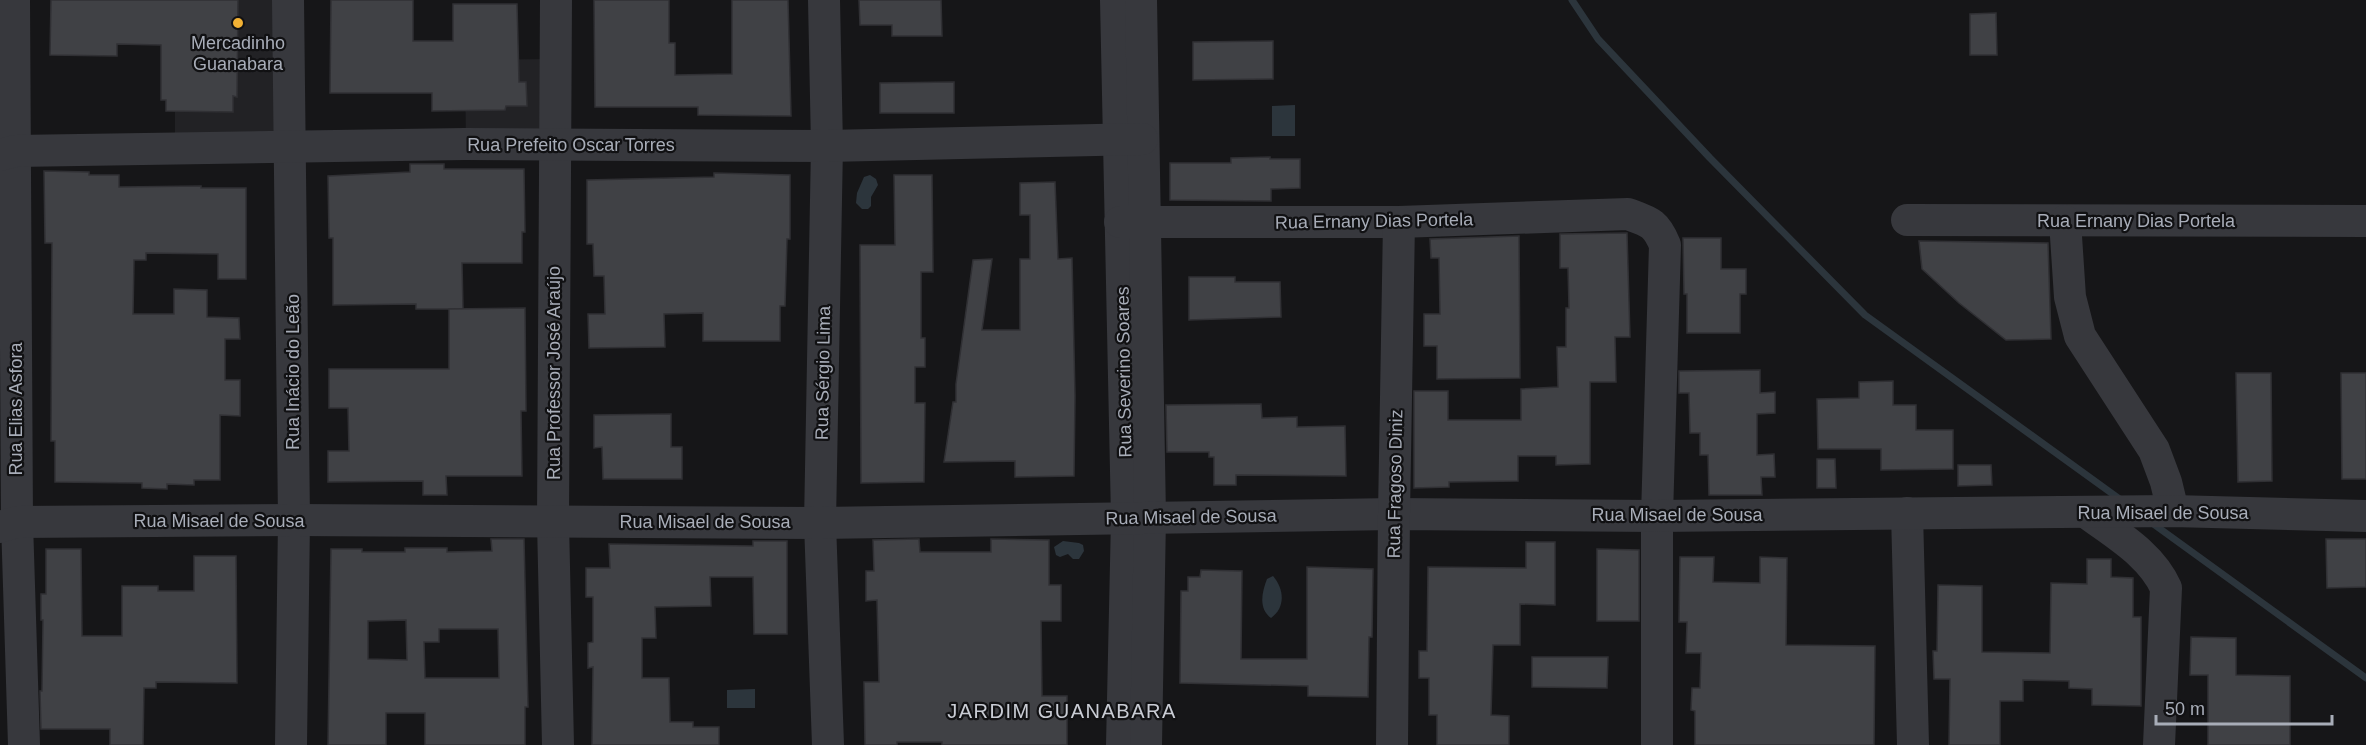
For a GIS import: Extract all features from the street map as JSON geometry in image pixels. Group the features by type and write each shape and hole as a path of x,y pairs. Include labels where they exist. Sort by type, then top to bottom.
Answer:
{"street":[{"name":"Rua Elias Asfora","path":"14,0 7,153 8,524 24,745"},
{"name":"Rua Inácio do Leão","path":"288,0 294,520 291,745"},
{"name":"Rua Professor José Araújo","path":"556,0 553,522 558,745"},
{"name":"Rua Sérgio Lima","path":"824,0 827,146 820,523 828,745"},
{"name":"Rua Severino Soares","path":"1116,0 1130,139 1138,518 1146,745"},
{"name":"Rua Severino Soares","path":"1130,139 1141,0"},
{"name":"Rua Prefeito Oscar Torres","path":"7,153 291,146 827,146 1130,139"},
{"name":"Rua Ernany Dias Portela","path":"1132,222 1399,222 1628,214 1652,222 1660,232 1665,245 1658,516"},
{"name":"Rua Ernany Dias Portela","path":"1906,220 2366,220"},
{"path":"2065,221 2070,297 2080,336 2154,450 2166,482 2167,511"},
{"name":"Rua Fragoso Diniz","path":"1392,745 1399,222"},
{"name":"Rua Misael de Sousa","path":"8,524 294,520 820,523 1394,514 1658,516 2167,511 2366,516"},
{"path":"1908,513 1913,745"},
{"path":"2087,513 2148,560 2160,574 2166,588 2159,745"},
{"path":"1657,745 1658,516"},
{"name":"Rua Severino Soares","path":"1122,745 1138,518"}],"shaded area":[{"path":"175,0 285,0 285,149 175,150"},
{"path":"555,59 555,148 466,148 465,60"},
{"path":"1295,105 1295,136 1272,136 1272,106"},
{"path":"870,175 876,179 878,185 871,197 871,206 868,209 862,209 856,203 857,193 864,177"},
{"path":"1063,541 1083,545 1084,551 1079,559 1073,559 1068,554 1060,557 1056,555 1054,547"},
{"path":"1273,576 1277,581 1282,598 1279,609 1271,618 1264,610 1262,600 1267,579"},
{"path":"755,689 755,708 727,708 727,690"}],"building":[{"path":"51,0 238,0 237,97 233,96 233,112 166,111 166,100 161,100 161,45 117,44 117,56 50,55"},
{"path":"331,0 413,0 413,41 453,41 453,4 517,4 519,82 526,82 527,106 506,106 505,110 432,111 432,93 330,93"},
{"path":"594,0 669,0 669,43 675,43 675,75 732,74 732,0 788,0 791,116 698,115 698,107 595,107"},
{"path":"859,0 941,0 942,36 892,36 892,25 860,25"},
{"path":"1996,13 1997,55 1970,55 1970,14"},
{"path":"1273,41 1273,79 1193,80 1193,42"},
{"path":"954,82 954,113 880,113 880,83"},
{"path":"1270,157 1270,159 1300,159 1300,188 1271,189 1271,201 1170,200 1170,163 1231,163 1231,158"},
{"path":"410,164 444,164 444,169 524,169 525,232 522,232 522,263 462,263 463,309 416,309 416,304 333,305 333,238 329,238 328,176 410,172"},
{"path":"44,171 119,175 119,187 246,188 246,279 218,279 218,254 146,253 146,260 134,260 133,314 174,314 174,289 207,290 207,317 239,318 240,339 225,339 225,380 240,380 240,416 220,415 220,480 194,480 194,485 167,484 167,489 142,488 142,483 55,482 55,441 51,441 52,243 45,243"},
{"path":"714,173 790,175 790,239 787,239 785,306 780,306 780,341 703,341 703,313 664,314 665,347 589,348 588,314 605,314 604,276 594,276 593,244 587,244 587,180 714,177"},
{"path":"894,175 932,175 933,272 921,272 921,338 925,338 925,367 915,367 915,403 925,403 924,482 861,483 860,245 895,245"},
{"path":"1055,182 1058,259 1072,258 1074,476 1015,477 1015,461 944,462 953,402 956,402 956,384 973,260 992,259 982,330 1020,330 1020,259 1030,259 1030,215 1020,215 1020,183"},
{"path":"1627,233 1630,337 1615,337 1616,382 1590,382 1590,464 1556,465 1556,456 1518,456 1518,481 1449,482 1449,487 1414,488 1414,391 1448,391 1448,420 1521,420 1521,389 1558,387 1557,347 1566,347 1566,308 1569,308 1568,268 1560,268 1560,234"},
{"path":"1519,236 1520,378 1437,379 1437,346 1424,346 1424,314 1440,314 1439,258 1431,258 1430,239"},
{"path":"1683,238 1721,238 1721,269 1746,269 1746,294 1740,294 1740,333 1687,333"},
{"path":"1919,241 2048,243 2051,339 2006,340 1959,303 1922,269"},
{"path":"1189,277 1235,277 1235,282 1280,282 1281,317 1189,320"},
{"path":"525,308 526,411 521,411 522,476 446,476 447,495 423,495 423,481 328,482 328,451 349,451 348,408 329,408 329,369 449,369 449,309"},
{"path":"1760,370 1760,393 1775,392 1775,413 1757,414 1757,455 1774,454 1775,477 1761,477 1762,495 1709,495 1708,455 1700,455 1700,433 1690,433 1689,393 1679,393 1679,371"},
{"path":"2236,373 2271,373 2272,481 2238,482"},
{"path":"2341,373 2366,373 2366,479 2342,479"},
{"path":"1893,381 1893,405 1916,405 1916,430 1953,430 1953,469 1881,470 1881,449 1818,449 1817,399 1859,398 1859,382"},
{"path":"1261,404 1262,418 1297,417 1297,427 1345,426 1346,476 1236,475 1236,485 1214,485 1214,457 1209,457 1209,452 1167,452 1166,405"},
{"path":"671,414 671,447 682,447 682,479 603,479 602,447 594,448 594,415"},
{"path":"1817,459 1835,459 1836,488 1817,488"},
{"path":"1958,465 1991,465 1992,485 1958,486"},
{"path":"491,539 524,539 528,707 525,707 525,745 425,745 425,713 386,713 386,745 328,745 331,549 362,549 362,552 405,552 405,548 447,548 447,552 492,551","holes":["406,620 407,660 368,659 368,621","439,629 498,629 499,678 425,678 424,642 439,642"]},
{"path":"919,539 920,552 991,552 991,539 1049,540 1049,585 1061,585 1061,621 1041,621 1042,696 1067,696 1067,745 942,745 942,742 897,742 897,745 865,745 864,682 879,682 877,600 866,601 866,571 874,571 873,540"},
{"path":"2326,539 2366,539 2366,587 2327,588"},
{"path":"753,541 787,541 787,634 754,634 753,577 710,577 711,606 655,607 656,638 642,638 642,678 669,678 670,722 693,722 693,727 719,727 719,745 592,745 593,667 588,668 588,643 593,642 593,597 586,597 586,568 610,568 609,544 753,546"},
{"path":"1526,542 1555,542 1555,605 1520,604 1520,645 1493,645 1491,715 1509,716 1509,745 1437,745 1437,715 1429,715 1429,678 1419,678 1419,651 1427,651 1428,567 1526,568"},
{"path":"46,549 81,549 82,636 122,636 122,586 158,586 158,591 194,591 194,556 236,556 237,683 156,682 156,688 144,688 143,745 110,745 110,729 41,729 43,620 41,620 41,594 46,594"},
{"path":"1597,549 1639,550 1639,621 1597,621"},
{"path":"1680,557 1714,557 1713,582 1760,583 1760,557 1787,558 1786,645 1875,646 1874,745 1695,745 1695,711 1691,710 1692,688 1700,688 1701,653 1686,653 1687,622 1679,622"},
{"path":"2087,559 2111,559 2111,577 2133,578 2133,617 2141,617 2141,706 2092,705 2092,689 2069,688 2069,681 2023,680 2023,701 2000,701 2000,745 1949,745 1950,679 1934,679 1933,651 1937,651 1938,585 1982,586 1982,652 2050,653 2051,583 2087,584"},
{"path":"1307,567 1373,569 1368,697 1308,696 1308,686 1180,683 1181,591 1188,591 1188,577 1200,577 1201,570 1242,571 1241,659 1307,659"},
{"path":"2191,637 2236,638 2236,675 2290,676 2290,745 2208,745 2208,675 2190,675"},
{"path":"1532,657 1608,657 1607,688 1532,687"}],"waterway":[{"path":"1572,0 1598,39 1710,158 1865,315 2121,500"},
{"path":"2152,523 2366,678"}],"place":[{"name":"Mercadinho Guanabara","path":"238,23"}],"district":[{"name":"JARDIM GUANABARA","path":"1062,711"}]}
